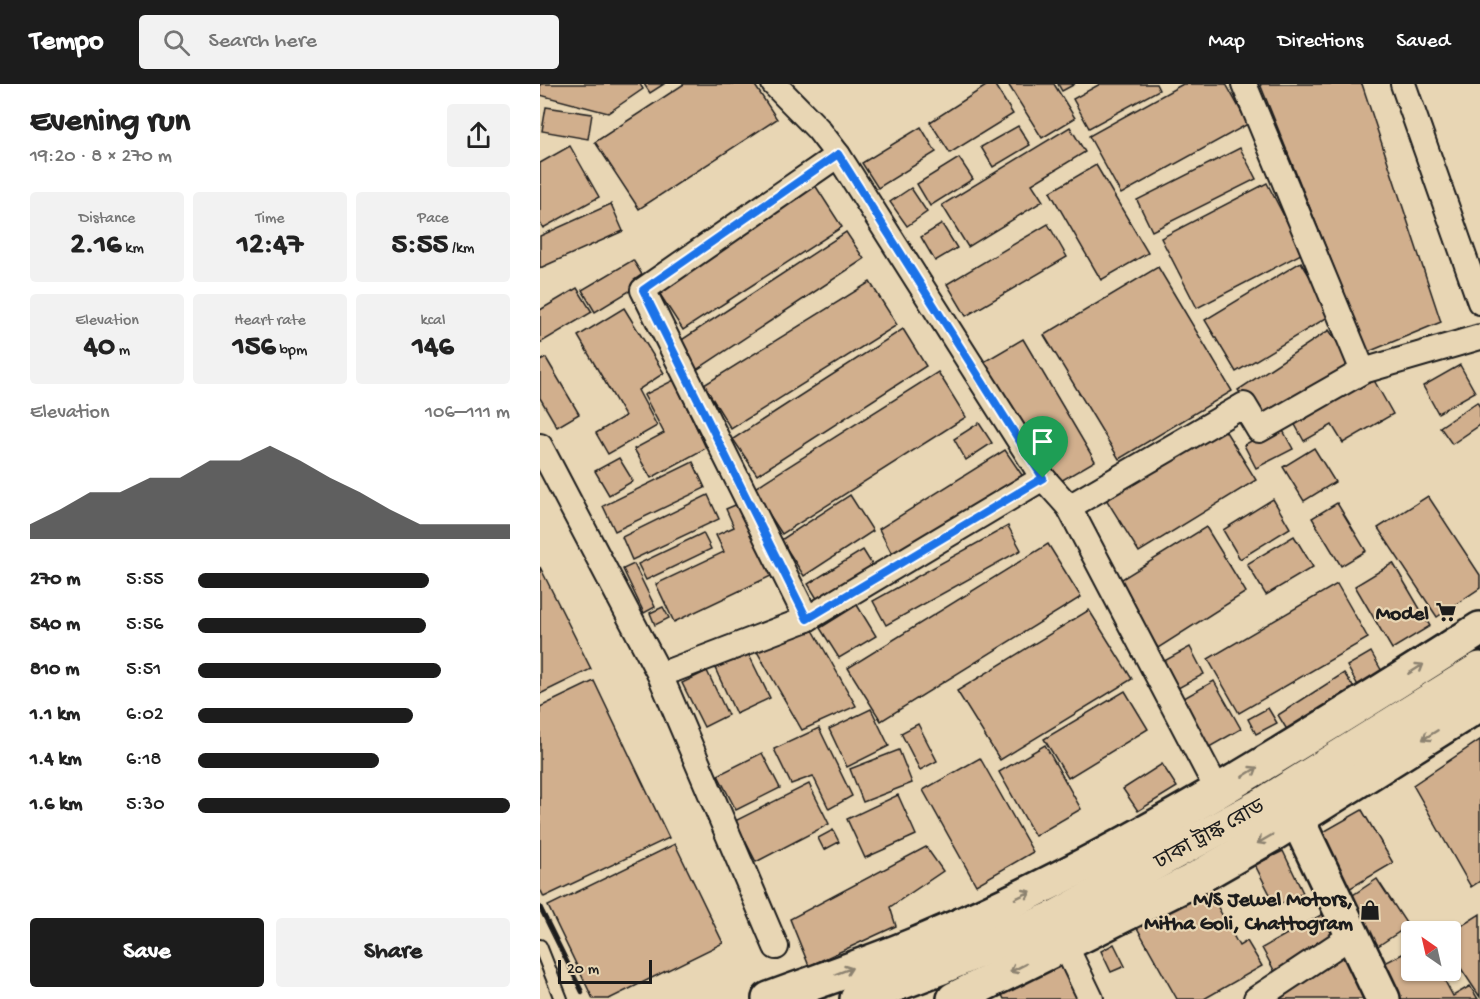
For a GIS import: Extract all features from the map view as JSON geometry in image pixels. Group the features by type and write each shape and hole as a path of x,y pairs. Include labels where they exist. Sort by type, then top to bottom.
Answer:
{"main road":[{"path":"769,999 931,939 1070,872 1218,791 1480,629"},
{"name":"ঢাকা ট্রাঙ্ক রোড","path":"857,999 942,967 1056,917 1265,803 1480,669"},
{"name":"ঢাকা ট্রাঙ্ক রোড","path":"969,996 1190,882 1297,819 1480,704"},
{"path":"1297,819 1318,860 1351,936 1374,975 1383,999"}],"street":[{"path":"774,84 818,129 838,154 1043,478 1069,507 1218,791"},
{"path":"1244,84 1363,371"},
{"path":"1403,84 1480,302"},
{"path":"807,619 643,290 838,154"},
{"path":"1069,507 1244,405 1259,430 1363,371 1480,337"},
{"path":"540,446 660,675 776,947"},
{"path":"660,675 807,619 1043,478"},
{"path":"1256,999 1351,936"},
{"path":"1065,945 1091,999"}],"lane":[{"path":"540,946 561,999"}],"building":[{"path":"540,84 640,84 643,89 608,113 540,95"},
{"path":"644,84 664,84 650,93"},
{"path":"684,84 754,84 777,119 639,209 595,142"},
{"path":"989,84 994,84 1013,114 950,153 930,122"},
{"path":"1008,84 1054,84 1075,118 1042,138"},
{"path":"1058,84 1075,84 1062,91"},
{"path":"1100,84 1156,84 1159,90 1089,128 1073,99"},
{"path":"1183,84 1226,84 1248,124 1121,194 1089,136"},
{"path":"1260,84 1362,84 1441,322 1368,352"},
{"path":"546,107 592,114 588,139 542,131"},
{"path":"1018,126 1030,145 993,167 981,147"},
{"path":"921,127 936,152 878,188 862,163"},
{"path":"1070,127 1085,152 1032,184 1043,201 968,247 942,205"},
{"path":"570,146 599,197 543,228 540,223 540,163"},
{"path":"1240,148 1256,179 1152,231 1137,200"},
{"path":"959,158 973,179 930,206 917,184"},
{"path":"1096,165 1148,253 1101,280 1050,192"},
{"path":"813,182 842,227 683,330 654,285"},
{"path":"1267,183 1303,253 1197,308 1161,238"},
{"path":"911,188 927,212 907,226 890,202"},
{"path":"611,204 623,231 540,268 540,236"},
{"path":"942,224 957,248 935,261 921,237"},
{"path":"1048,224 1067,257 966,316 947,284"},
{"path":"846,232 864,259 695,371 677,343"},
{"path":"633,260 646,281 595,312 582,290"},
{"path":"1301,262 1333,314 1236,372 1205,320"},
{"path":"1158,267 1232,391 1119,459 1044,335"},
{"path":"870,282 897,325 731,429 704,385"},
{"path":"577,288 592,312 540,343 540,310"},
{"path":"624,308 664,373 638,390 657,426 608,454 596,433 625,416 578,336"},
{"path":"903,329 926,366 757,475 733,439"},
{"path":"1329,330 1351,363 1261,423 1238,390"},
{"path":"1023,339 1095,461 1054,485 982,363"},
{"path":"546,358 579,414 557,427 540,398 540,361"},
{"path":"1460,365 1475,392 1438,413 1423,386"},
{"path":"938,372 966,417 782,534 753,489"},
{"path":"1371,375 1393,414 1343,443 1332,425 1304,441 1293,421"},
{"path":"674,380 706,448 651,478 634,449 664,433 644,395"},
{"path":"1477,402 1480,407 1480,425 1452,444 1440,427"},
{"path":"979,423 992,443 966,460 954,439"},
{"path":"1280,425 1293,449 1256,468 1244,445"},
{"path":"1223,427 1256,480 1139,552 1106,499"},
{"path":"1314,448 1335,482 1304,501 1283,467"},
{"path":"1005,450 1028,484 896,562 879,529"},
{"path":"619,458 633,481 609,495 595,471"},
{"path":"693,462 705,488 615,531 603,506"},
{"path":"708,495 719,519 632,560 622,537"},
{"path":"850,495 873,531 804,576 781,540"},
{"path":"1428,496 1480,575 1480,588 1437,617 1378,528"},
{"path":"1273,499 1290,528 1240,559 1223,530"},
{"path":"740,503 773,575 674,622 656,584 724,552 716,535 734,527 726,509"},
{"path":"1337,503 1366,551 1341,566 1312,518"},
{"path":"1008,526 1021,550 886,625 873,601"},
{"path":"1206,527 1246,592 1158,648 1117,582"},
{"path":"703,533 711,549 646,580 638,564"},
{"path":"1294,536 1313,567 1266,595 1247,564"},
{"path":"1048,544 1081,597 881,721 848,668"},
{"path":"863,550 876,571 821,605 808,584"},
{"path":"1393,563 1430,626 1392,649 1355,586"},
{"path":"634,564 655,607 644,613 623,569"},
{"path":"540,567 591,669 540,694"},
{"path":"1337,584 1368,638 1239,713 1208,659"},
{"path":"857,605 876,636 839,658 820,628"},
{"path":"663,607 669,618 655,625 650,613"},
{"path":"1089,610 1132,679 1000,760 957,691"},
{"path":"809,623 856,706 802,730 755,648"},
{"path":"1190,647 1204,674 1169,693 1155,666"},
{"path":"1371,652 1384,675 1360,689 1347,666"},
{"path":"748,653 770,698 736,714 715,668"},
{"path":"707,671 728,715 704,727 682,683"},
{"path":"1344,673 1356,691 1289,733 1278,715"},
{"path":"594,681 669,838 544,897 540,889 540,707"},
{"path":"1214,681 1241,729 1204,750 1177,702"},
{"path":"1125,691 1148,729 1068,778 1044,739"},
{"path":"1268,708 1277,723 1256,734 1248,719"},
{"path":"871,709 889,746 847,767 829,729"},
{"path":"918,724 937,761 920,770 901,733"},
{"path":"819,728 852,796 829,809 813,776 791,784 774,749"},
{"path":"1480,740 1480,881 1471,887 1413,785"},
{"path":"1045,745 1081,809 1035,836 999,772"},
{"path":"899,750 912,783 863,802 850,769"},
{"path":"762,753 780,788 736,810 718,775"},
{"path":"980,758 1033,852 976,885 923,790"},
{"path":"1162,764 1177,787 1138,811 1123,789"},
{"path":"809,784 829,824 756,862 735,821"},
{"path":"898,795 916,835 865,858 847,819"},
{"path":"1362,810 1393,863 1342,893 1311,839"},
{"path":"833,830 839,842 824,850 818,838"},
{"path":"675,844 723,943 609,999 593,999 548,906"},
{"path":"926,847 943,871 890,907 896,926 809,966 790,919"},
{"path":"1283,851 1303,893 1276,906 1255,865"},
{"path":"1377,879 1405,921 1401,921 1401,931 1378,946 1347,899"},
{"path":"1207,887 1239,946 1247,941 1262,966 1204,999 1177,999 1136,926"},
{"path":"1330,910 1343,933 1275,972 1262,948"},
{"path":"1480,914 1480,997 1461,968 1461,926"},
{"path":"1114,944 1125,966 1111,972 1101,951"},
{"path":"1344,954 1367,999 1275,999"},
{"path":"1401,955 1401,981 1445,981 1453,996 1470,986 1478,999 1398,999 1381,965"},
{"path":"1063,965 1078,999 1004,999 1001,993"}],"railway":[{"path":"540,907 582,992"}],"place":[{"name":"Model","path":"1446,612"},
{"name":"M/S Jewel Motors, Mitha Goli, Chattogram","path":"1370,910"}],"route":[{"path":"838,154 1043,478 807,619 643,290 838,154"}]}
